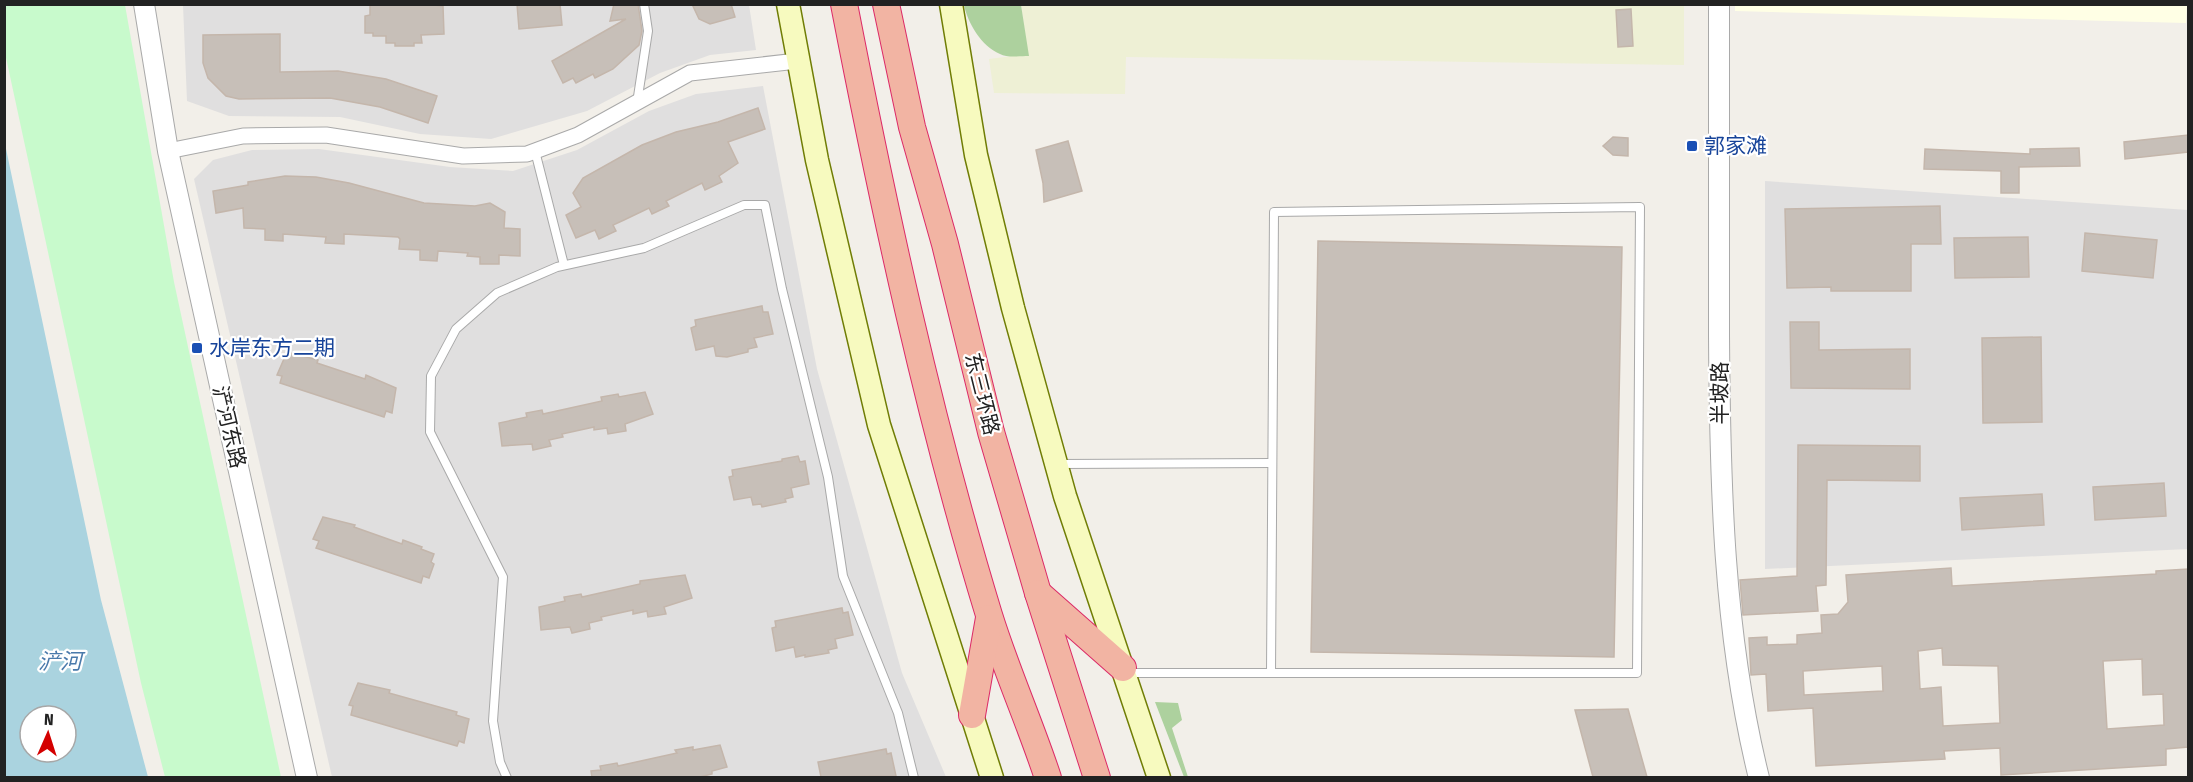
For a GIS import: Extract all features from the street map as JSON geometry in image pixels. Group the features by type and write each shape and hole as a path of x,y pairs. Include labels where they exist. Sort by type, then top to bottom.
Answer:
{"highway":[{"path":"844,4 869,131 925,384 990,618 1048,777"},
{"name":"东三环路","path":"886,4 912,127 945,244 991,432 1038,593 1097,777"},
{"path":"1038,593 1124,670"},
{"path":"972,715 990,618"}],"main road":[{"path":"788,4 797,61 879,425 992,777"},
{"path":"951,4 976,155 1013,308 1065,496 1159,777"}],"street":[{"name":"浐河东路","path":"144,4 168,151 307,777"},
{"name":"半坡路","path":"1719,4 1720,467 1728,597 1750,742 1759,777"},
{"path":"168,151 243,136 326,135 463,156 527,154 578,135 690,73 797,61"}],"lane":[{"path":"637,104 648,31 644,4"},
{"path":"535,152 564,265"},
{"path":"507,777 500,762 493,721 503,577 430,432 431,376 456,329 497,293 564,265 644,249 744,205 765,205 782,289 828,477 843,576 898,712 914,777"},
{"path":"1124,670 1271,673 1637,673 1640,207 1274,212 1271,673"},
{"path":"1058,464 1272,463"}],"shaded area":[{"path":"1735,4 2187,5 2186,23 1735,11"},
{"path":"183,5 749,5 756,50 710,55 660,73 587,111 491,139 420,134 340,117 229,116 187,101"},
{"path":"1021,5 1684,5 1684,65 1126,57 1125,94 994,93 989,59 1028,54"},
{"path":"763,86 817,369 902,673 946,777 332,777 194,179 213,160 252,150 319,149 450,167 513,171 577,150 649,111 696,94"},
{"path":"1765,181 2188,210 2188,549 1765,569"}],"green space":[{"path":"4,5 125,5 174,282 281,777 165,777 141,683 5,53"},
{"path":"964,5 1021,5 1029,56 1003,55 987,46 972,26"},
{"path":"1155,702 1178,703 1182,720 1172,728 1188,777 1184,777"}],"water":[{"name":"浐河","path":"5,144 101,600 148,777 5,777"}],"building":[{"path":"517,4 560,4 562,25 519,29"},
{"path":"614,4 638,4 642,31 639,45 613,69 595,78 593,74 576,83 573,78 563,83 552,61 626,19 610,21"},
{"path":"692,4 731,4 735,17 710,24 699,19"},
{"path":"370,5 443,6 444,34 421,35 422,43 414,43 414,46 395,46 395,43 386,43 386,36 373,36 373,33 365,33 365,16 370,15"},
{"path":"1631,9 1633,46 1618,47 1616,10"},
{"path":"280,34 280,72 338,71 386,79 437,96 428,123 380,107 330,98 239,99 226,96 208,78 203,63 203,35"},
{"path":"758,108 765,129 728,142 738,163 719,176 722,182 705,190 702,183 666,201 669,206 652,214 649,208 613,225 616,231 599,239 595,230 576,238 566,215 581,207 573,193 583,178 642,145 676,132 718,122"},
{"path":"2188,135 2188,152 2125,159 2124,142"},
{"path":"1613,137 1628,138 1628,156 1613,155 1603,146"},
{"path":"1068,141 1082,191 1044,202 1043,183 1036,150"},
{"path":"2079,148 2080,166 2019,167 2019,193 2001,193 2001,171 1924,169 1925,149 2030,154 2030,149"},
{"path":"285,176 316,177 349,183 424,203 475,206 490,203 505,212 504,228 520,229 520,256 499,255 499,264 480,264 480,257 467,256 468,253 438,251 437,261 420,260 420,250 399,249 400,239 398,237 344,234 344,244 325,243 326,237 283,234 283,241 265,240 265,229 244,228 243,208 216,213 213,191"},
{"path":"1940,206 1941,244 1911,244 1911,291 1831,291 1831,287 1787,288 1785,209"},
{"path":"2085,233 2157,240 2153,278 2082,271"},
{"path":"2028,237 2029,277 1955,278 1954,238"},
{"path":"1318,241 1622,247 1614,657 1311,652"},
{"path":"762,306 763,312 768,312 773,334 754,338 757,347 748,349 748,352 727,357 716,356 714,346 696,350 691,328 696,326 695,320"},
{"path":"1790,322 1819,322 1819,350 1910,349 1910,389 1791,388"},
{"path":"2041,337 2042,422 1983,423 1982,338"},
{"path":"287,352 318,360 317,363 365,379 366,375 396,388 392,413 386,411 384,417 280,383 282,376 277,375"},
{"path":"645,392 653,414 625,424 626,431 608,434 607,428 594,430 594,427 562,434 563,437 549,440 551,446 533,450 532,444 502,446 499,423 527,417 526,413 542,410 543,414 602,401 601,397 618,394 619,397"},
{"path":"1798,445 1920,446 1920,481 1827,480 1826,585 1816,586 1818,611 1743,615 1740,580 1797,576"},
{"path":"798,456 800,462 805,461 809,484 791,488 793,497 785,499 786,502 762,507 761,504 753,505 751,497 734,500 729,477 733,476 732,470"},
{"path":"2164,483 2166,516 2095,520 2093,487"},
{"path":"2042,494 2044,525 1962,530 1960,498"},
{"path":"323,517 355,525 354,527 402,544 403,540 422,547 421,549 434,554 431,562 434,564 429,578 423,576 421,583 316,548 319,541 313,539"},
{"path":"1951,568 1952,586 2156,574 2156,571 2188,569 2188,747 2166,749 2166,765 2001,775 2000,748 1944,751 1945,759 1816,766 1813,708 1768,711 1766,674 1751,675 1749,638 1767,637 1767,645 1797,644 1797,635 1822,633 1821,615 1838,614 1848,602 1846,575","holes":["1942,648 1943,665 1998,666 2000,723 1943,726 1941,687 1920,689 1918,651","2142,659 2143,695 2163,694 2164,725 2107,729 2103,661","1882,666 1883,691 1804,695 1803,671"]},
{"path":"685,575 692,598 664,607 666,614 648,617 647,611 633,614 633,610 601,617 602,620 589,623 590,629 572,633 570,627 541,630 539,607 565,601 564,597 581,594 582,597 640,584 640,581"},
{"path":"842,608 843,613 848,612 853,635 835,639 837,648 828,650 829,653 805,657 805,655 796,657 794,647 776,651 772,628 776,627 775,621"},
{"path":"358,683 390,690 389,693 457,712 456,715 469,719 464,743 459,741 457,746 351,715 353,706 349,705"},
{"path":"1628,709 1647,777 1593,777 1575,710"},
{"path":"720,745 727,767 700,777 592,777 591,771 601,770 600,766 617,763 618,766 677,753 675,750 693,747 693,750"},
{"path":"886,749 887,754 891,753 896,776 821,777 818,762"}],"place":[{"name":"郭家滩","path":"1692,146"},
{"name":"水岸东方二期","path":"197,348"}]}
